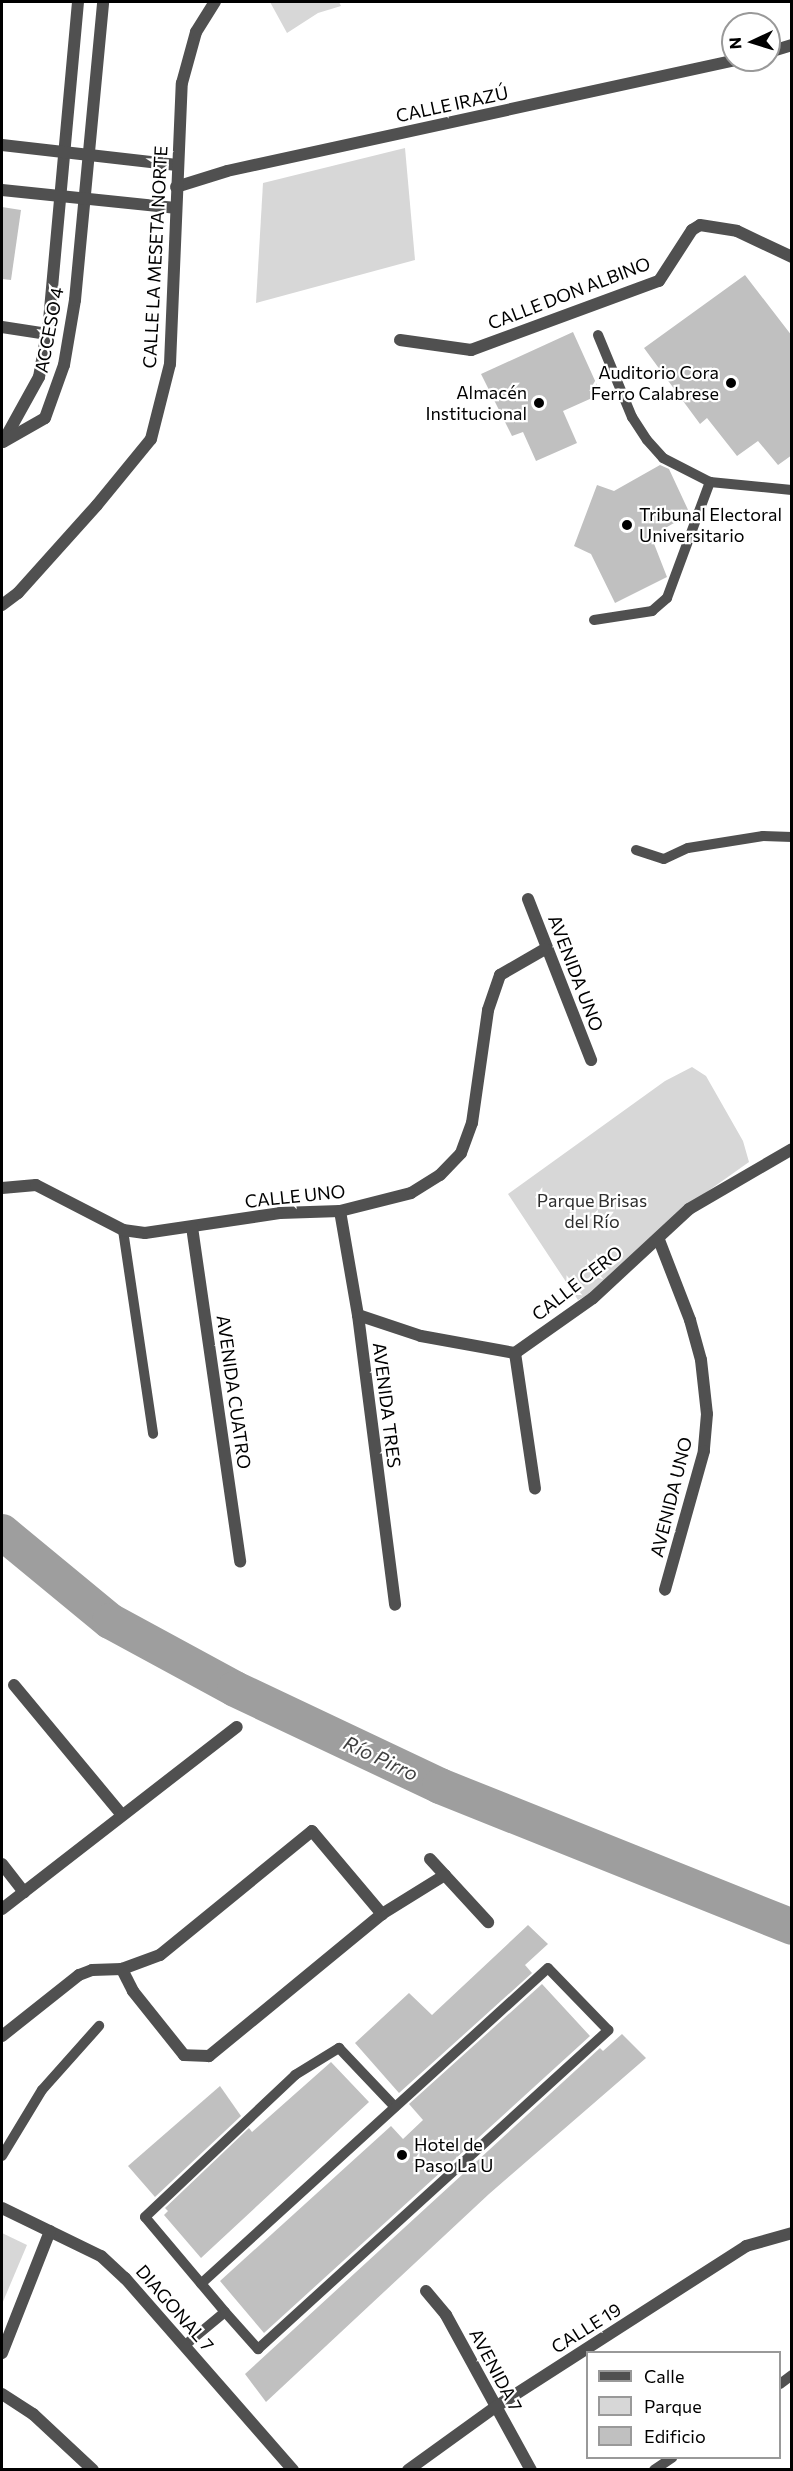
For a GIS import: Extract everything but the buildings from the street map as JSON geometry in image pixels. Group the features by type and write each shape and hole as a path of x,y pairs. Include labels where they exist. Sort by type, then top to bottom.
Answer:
{"street":[{"name":"ACCESO 4","path":"2,442 39,377 47,334 78,2"},
{"name":"ACCESO 4","path":"2,442 45,418 64,365 75,300 103,2"},
{"name":"CALLE LA MESETA NORTE","path":"2,605 18,593 89,514 151,439 170,364 182,83 196,32 215,2"},
{"name":"CALLE IRAZÚ","path":"176,187 227,171 721,63"},
{"path":"2,145 177,165"},
{"path":"2,190 83,201 175,208"},
{"name":"CALLE DON ALBINO","path":"400,340 471,350 659,281 692,230 700,225 737,231 792,257"},
{"path":"2,327 47,334"},
{"name":"AVENIDA UNO","path":"528,899 545,950 591,1060"},
{"name":"CALLE UNO","path":"2,1188 36,1185 123,1230 145,1233 280,1213 340,1211 411,1193 440,1175 461,1153 472,1123 488,1010 500,975 545,950"},
{"name":"CALLE CERO","path":"515,1353 593,1298 696,1204 792,1149"},
{"name":"AVENIDA TRES","path":"340,1211 358,1315 395,1605"},
{"name":"AVENIDA CUATRO","path":"192,1227 240,1562"},
{"name":"AVENIDA UNO","path":"659,1240 690,1320 701,1360 707,1414 704,1451 665,1590"},
{"path":"358,1315 421,1336 515,1353 535,1489"},
{"path":"14,1685 122,1815"},
{"path":"2,1909 237,1727"},
{"path":"2,2036 79,1975 92,1970 122,1969 160,1956 312,1832 382,1914"},
{"path":"430,1859 488,1922"},
{"path":"2,1864 24,1892"},
{"path":"122,1969 133,1991 184,2055 210,2056 382,1914 445,1875"},
{"name":"DIAGONAL 7","path":"2,2208 101,2256 125,2278 293,2469"},
{"path":"2,2353 50,2231"},
{"name":"CALLE 19","path":"408,2469 494,2408 746,2246 792,2233"},
{"name":"AVENIDA 7","path":"426,2290 446,2315 494,2408 531,2469"},
{"path":"2,2394 33,2414 93,2469"}],"lane":[{"path":"598,335 632,417 663,459 710,482 792,490"},
{"path":"594,620 652,611 666,598 710,482"},
{"path":"636,850 664,859 698,846 763,836 792,837"},
{"path":"123,1230 153,1434"},
{"path":"201,2284 548,1968 608,2030 258,2349 201,2284 145,2217 295,2075 339,2048 395,2107"},
{"path":"2,2156 42,2090 99,2026"},
{"path":"184,2346 225,2312"},
{"path":"654,2469 669,2459"}],"green space":[{"path":"270,2 339,2 341,6 318,13 287,33"},
{"path":"405,148 415,260 256,303 263,183"},
{"name":"Parque Brisas del Río","path":"692,1067 706,1076 743,1141 749,1162 684,1208 591,1293 578,1300 508,1194 665,1081"},
{"path":"2,2233 27,2245 2,2304"}],"waterway":[{"name":"Río Pirro","path":"2,1532 110,1621 235,1689 440,1786 792,1927"}],"place":[{"name":"Auditorio Cora Ferro Calabrese","path":"731,383"},
{"name":"Almacén Institucional","path":"539,403"},
{"name":"Tribunal Electoral Universitario","path":"627,525"},
{"name":"Hotel de Paso La U","path":"402,2155"}]}
